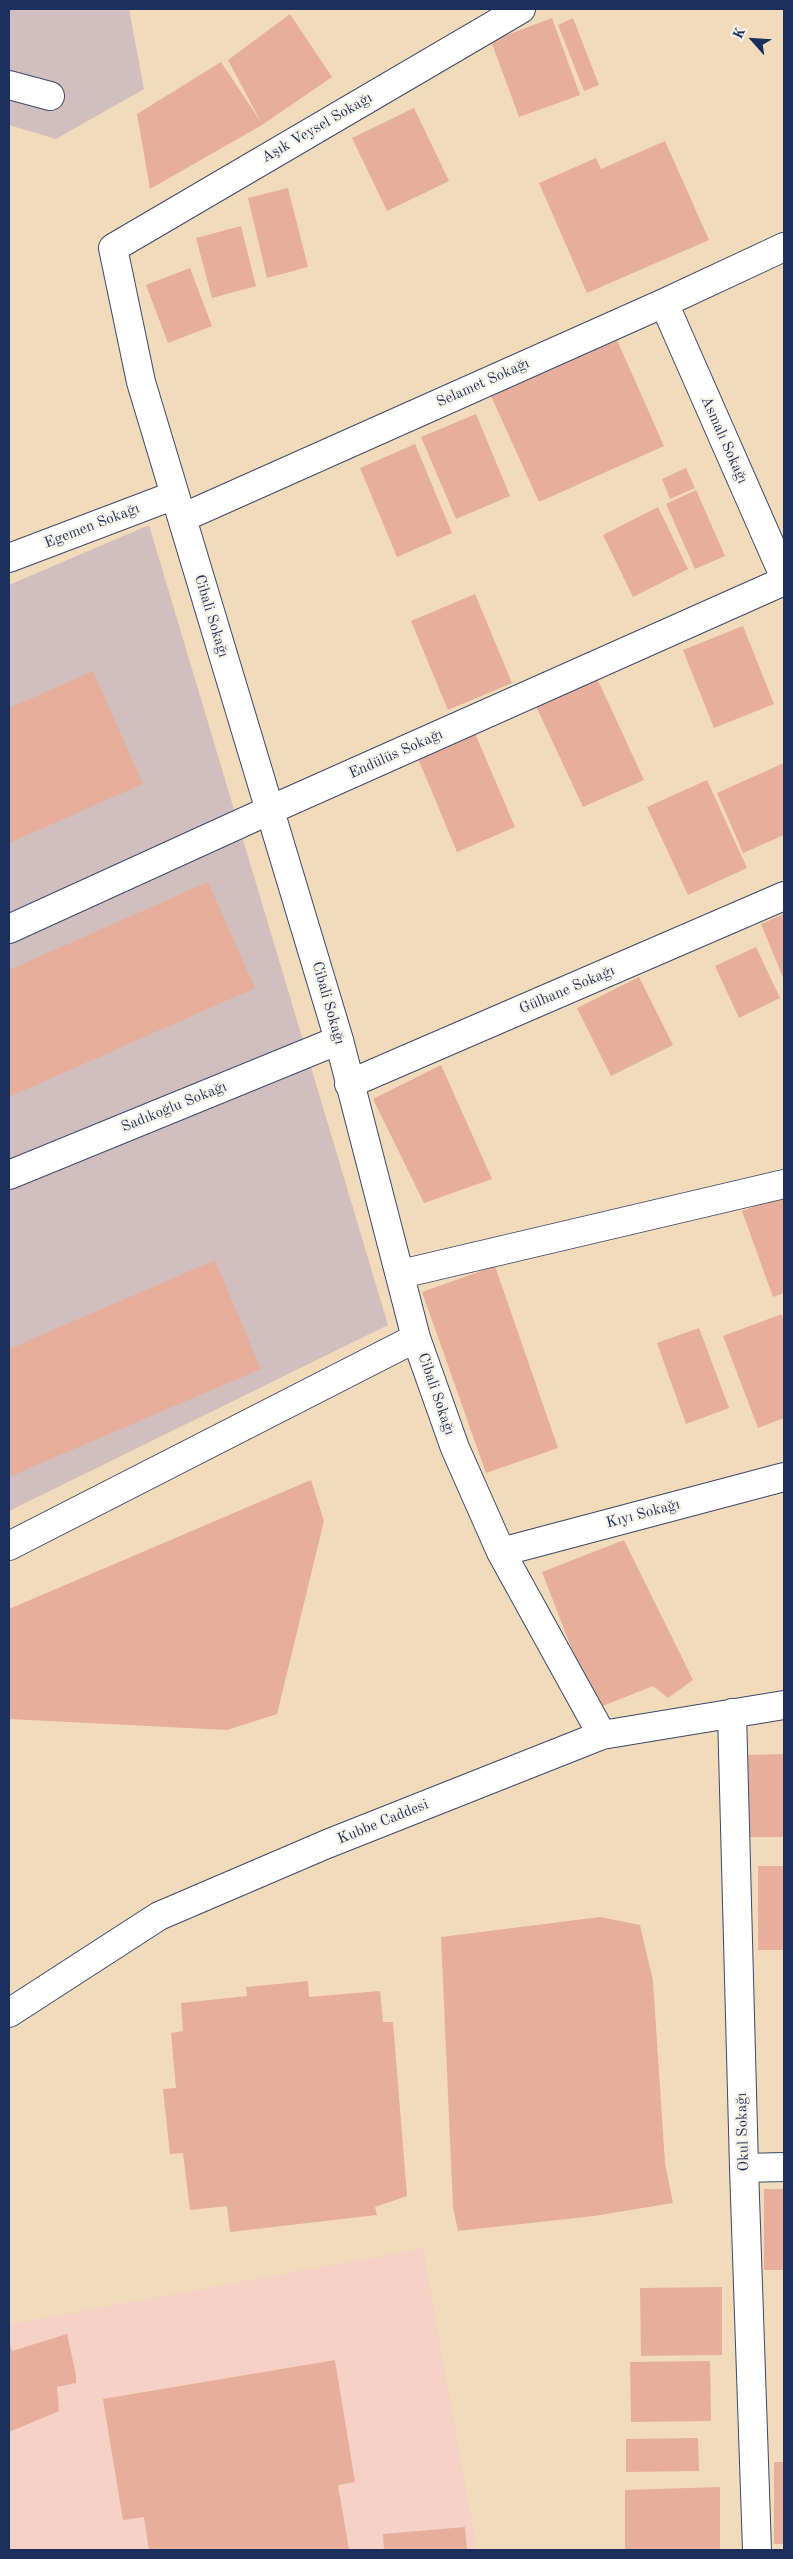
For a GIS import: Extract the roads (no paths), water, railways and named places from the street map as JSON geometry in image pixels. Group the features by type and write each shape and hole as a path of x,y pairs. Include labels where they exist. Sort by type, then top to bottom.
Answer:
{"street":[{"name":"Aşık Veysel Sokağı","path":"113,248 521,9"},
{"path":"9,85 50,96"},
{"name":"Selamet Sokağı","path":"178,506 664,303 784,247"},
{"name":"Cibali Sokağı","path":"113,248 141,382 339,1040 416,1338 455,1448 501,1552 602,1735"},
{"name":"Asmalı Sokağı","path":"664,303 784,576"},
{"name":"Egemen Sokağı","path":"9,558 178,506"},
{"name":"Endülüs Sokağı","path":"9,929 270,810 784,581"},
{"name":"Gülhane Sokağı","path":"349,1084 784,896"},
{"name":"Sadıkoğlu Sokağı","path":"9,1175 339,1040"},
{"path":"401,1274 784,1184"},
{"path":"9,1546 416,1338"},
{"name":"Kıyı Sokağı","path":"501,1552 784,1477"},
{"name":"Kubbe Caddesi","path":"9,2013 159,1916 327,1844 602,1735 784,1705"},
{"name":"Okul Sokağı","path":"732,1713 744,2168 757,2550"},
{"path":"744,2168 784,2167"}]}
